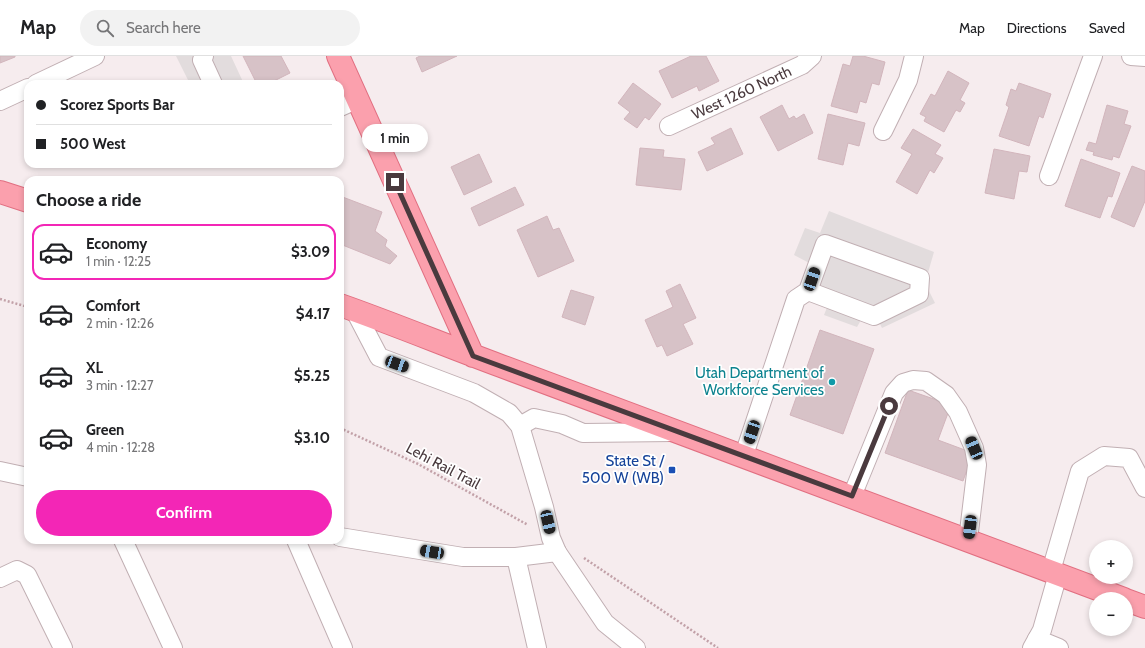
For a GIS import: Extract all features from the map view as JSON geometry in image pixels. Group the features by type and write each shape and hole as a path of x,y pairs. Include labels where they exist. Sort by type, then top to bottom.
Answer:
{"main road":[{"path":"338,56 344,80"},
{"path":"344,82 349,103 473,356"},
{"path":"0,192 24,200"},
{"path":"348,308 394,324 473,356 744,455 1054,573 1135,606"}],"street":[{"path":"44,80 95,56"},
{"path":"204,56 202,60 211,80"},
{"name":"West 1260 North","path":"669,126 802,65 812,56"},
{"path":"883,131 908,80 914,56"},
{"path":"1049,176 1093,56"},
{"path":"1131,56 1145,57"},
{"path":"0,102 24,90"},
{"path":"744,455 796,299 808,291 825,244 920,278 919,294 874,316 808,291"},
{"path":"348,308 379,357 474,393 509,413 520,426 544,507 551,538 557,552 604,623 636,648"},
{"path":"852,496 894,393 903,383 913,380 926,381 946,395 954,406 974,448 977,465 968,540"},
{"path":"520,426 534,418 562,424 583,433 681,432"},
{"path":"1059,648 1034,644 1042,630 1054,573 1080,471 1104,456 1129,458 1145,488"},
{"path":"0,472 24,476"},
{"path":"344,538 462,557 516,557 557,552"},
{"path":"125,544 173,648"},
{"path":"298,544 343,648"},
{"path":"516,557 537,648"},
{"path":"0,578 17,570 27,575 63,648"}],"path":[{"path":"0,299 24,306"},
{"name":"Lehi Rail Trail","path":"344,430 418,464 534,528"},
{"path":"595,565 718,648"}],"shaded area":[{"path":"176,56 231,56 242,80 188,80"},
{"path":"829,211 934,252 925,283 935,303 882,328 875,314 865,313 857,327 824,315 830,300 798,287 813,265 794,255 805,228 820,233"}],"building":[{"path":"0,56 15,56 15,57 0,63"},
{"path":"243,56 281,56 290,73 276,80 255,80"},
{"path":"420,56 457,56 422,72 416,58"},
{"path":"691,56 706,56 719,81 699,91 697,86 672,98 659,71"},
{"path":"853,56 863,56 885,62 879,85 872,83 866,103 860,101 857,113 831,106 843,64 850,66"},
{"path":"948,71 969,83 960,100 965,103 960,112 956,110 944,132 924,121 926,117 920,114 931,94 935,96"},
{"path":"633,83 661,104 649,120 645,117 637,128 624,119 630,112 618,103"},
{"path":"1019,83 1051,94 1043,118 1039,116 1029,146 999,136 1009,107 1006,105 1011,89 1016,91"},
{"path":"782,105 789,119 794,116 796,119 804,114 813,133 778,151 760,117"},
{"path":"1107,105 1128,111 1124,124 1131,126 1119,158 1113,156 1112,160 1093,155 1094,152 1086,150 1089,142 1096,144"},
{"path":"828,114 865,123 859,146 848,143 843,165 818,159"},
{"path":"731,128 743,154 707,171 698,152 715,144 711,138"},
{"path":"913,129 941,145 935,154 943,158 934,173 930,170 917,194 896,182 912,154 901,148"},
{"path":"640,148 664,150 663,157 685,159 681,190 636,185"},
{"path":"994,149 1030,156 1027,172 1019,171 1014,199 985,193"},
{"path":"479,154 492,182 464,195 451,167"},
{"path":"1081,159 1120,173 1112,197 1108,196 1100,218 1065,206"},
{"path":"1132,166 1145,171 1145,201 1134,227 1111,217"},
{"path":"515,187 524,205 479,226 471,208"},
{"path":"344,198 382,212 375,231 387,240 385,246 397,256 390,264 344,246"},
{"path":"547,216 553,230 559,228 574,261 538,277 517,230"},
{"path":"680,284 696,318 683,324 693,344 667,356 662,345 657,347 645,320 673,307 666,291"},
{"path":"571,290 594,297 585,325 562,317"},
{"name":"Utah Department of Workforce Services","path":"820,330 874,349 843,434 790,415"},
{"path":"908,390 951,405 938,440 973,453 963,481 885,453"}],"place":[{"name":"Utah Department of Workforce Services","path":"832,382"},
{"name":"State St / 500 W (WB)","path":"672,470"}],"route":[{"path":"395,182 452,306 473,356 852,496 889,406"}]}
